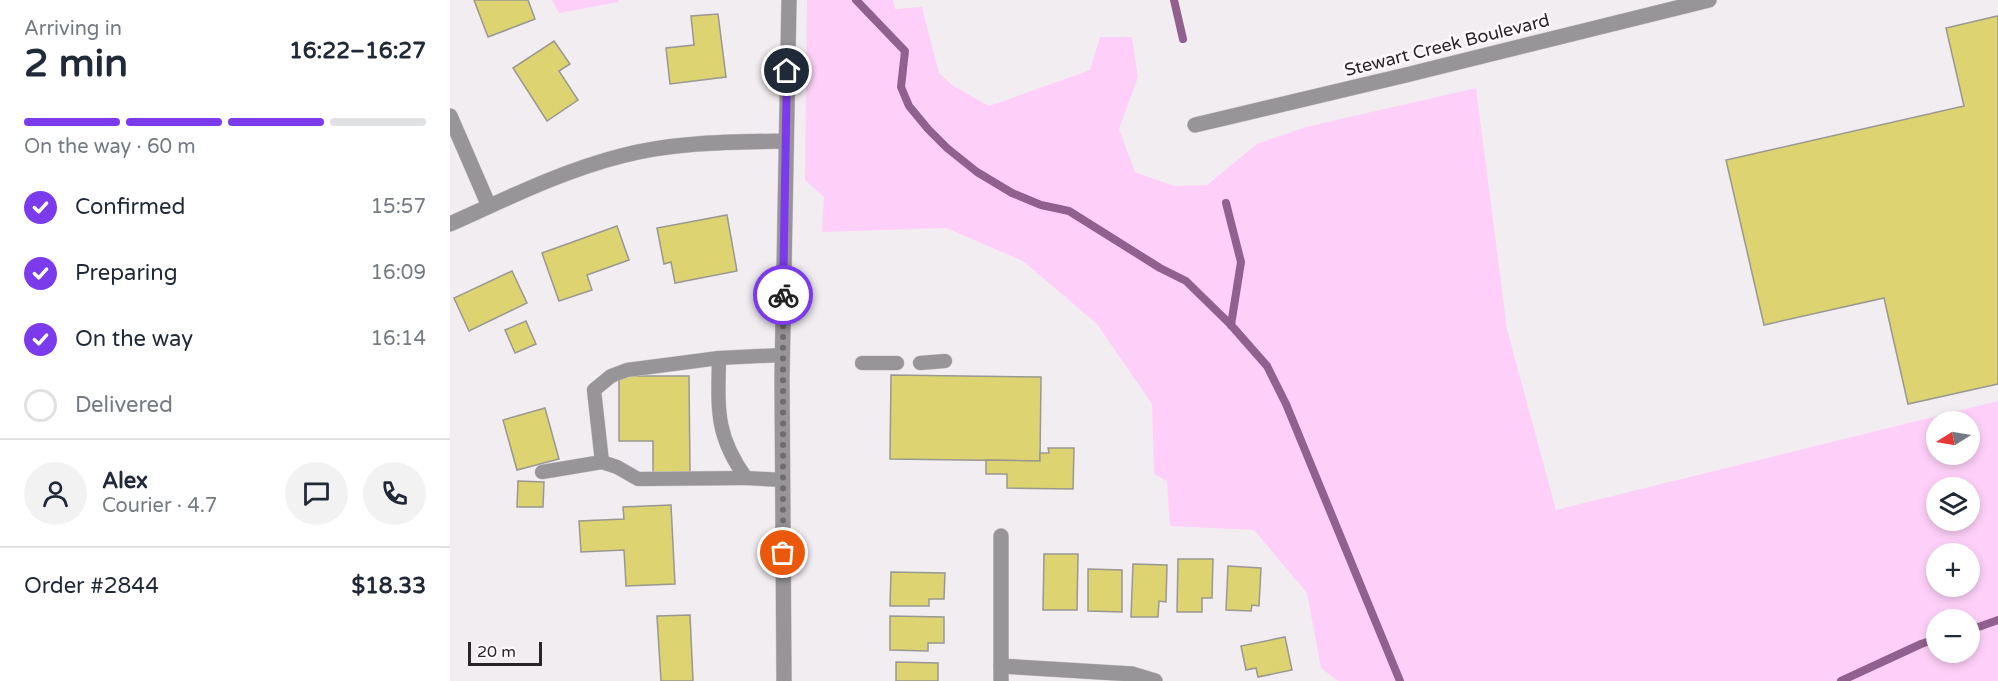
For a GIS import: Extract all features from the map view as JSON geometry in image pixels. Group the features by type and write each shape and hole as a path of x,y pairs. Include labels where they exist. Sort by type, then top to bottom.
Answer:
{"street":[{"path":"784,681 782,355 789,0"},
{"name":"Stewart Creek Boulevard","path":"1194,126 1708,0"},
{"path":"450,116 489,206"},
{"path":"450,224 567,173 621,156 668,147 785,141"},
{"path":"1000,536 1001,674 1132,674 1155,681"}],"lane":[{"path":"602,462 594,390 611,376 627,370 719,358 782,355"},
{"path":"719,358 718,410 724,441 735,464 746,478"},
{"path":"920,363 945,361"},
{"path":"862,363 897,363"},
{"path":"542,472 602,462 617,467 638,479 783,480"}],"shaded area":[{"path":"552,0 618,0 619,2 559,13"},
{"path":"807,0 893,0 895,9 922,7 939,73 952,85 989,106 1090,70 1100,37 1132,37 1138,77 1119,129 1135,172 1174,186 1207,185 1257,144 1306,127 1476,88 1507,329 1556,510 1926,419 1926,465 1980,465 1980,411 1957,411 1998,401 1998,681 1338,681 1321,668 1307,593 1254,530 1170,526 1167,481 1154,474 1152,404 1097,324 1023,261 946,228 822,232 824,197 805,180"}],"building":[{"path":"474,0 528,0 535,19 488,37"},
{"path":"718,14 726,77 670,84 666,48 694,45 691,16"},
{"path":"1998,16 1998,384 1908,404 1884,298 1764,325 1726,160 1964,106 1946,28"},
{"path":"554,41 570,64 559,71 578,100 547,121 513,68"},
{"path":"727,215 737,271 675,283 671,262 664,264 657,228"},
{"path":"617,226 629,260 587,275 592,290 559,301 542,253"},
{"path":"512,271 527,303 469,331 454,298"},
{"path":"526,321 536,344 515,353 505,330"},
{"path":"891,375 1041,377 1040,461 890,459"},
{"path":"619,376 689,376 690,474 653,475 653,441 619,441"},
{"path":"545,408 559,459 517,470 503,420"},
{"path":"1048,448 1074,448 1073,489 1007,488 1007,474 986,474 986,460 1040,461 1040,453 1049,453"},
{"path":"518,481 544,482 543,507 517,507"},
{"path":"671,505 675,584 626,586 624,550 581,552 579,521 624,519 623,507"},
{"path":"1044,554 1078,554 1077,610 1043,610"},
{"path":"1178,559 1213,559 1212,598 1202,598 1202,612 1177,612"},
{"path":"1133,564 1167,565 1166,602 1159,601 1158,617 1131,617"},
{"path":"1228,566 1261,568 1259,606 1252,605 1251,611 1226,610"},
{"path":"1088,569 1122,570 1122,612 1088,611"},
{"path":"891,572 945,573 944,599 929,599 929,606 890,606"},
{"path":"690,615 693,681 661,681 657,616"},
{"path":"890,616 944,617 944,643 928,643 928,651 890,650"},
{"path":"1285,637 1292,670 1258,677 1256,668 1246,670 1241,646"},
{"path":"896,662 938,663 938,681 896,681"}],"waterway":[{"path":"856,0 905,51 901,87 909,106 947,148 977,172 1012,193 1041,205 1069,211 1160,268 1186,281 1231,325 1267,366 1286,404 1400,681"},
{"path":"1174,0 1183,39"},
{"path":"1226,203 1241,262 1231,325"},
{"path":"1980,626 1998,620"},
{"path":"1841,681 1926,642"}],"way so far":[{"path":"783,295 783,553"}],"route":[{"path":"783,295 787,71"}]}
